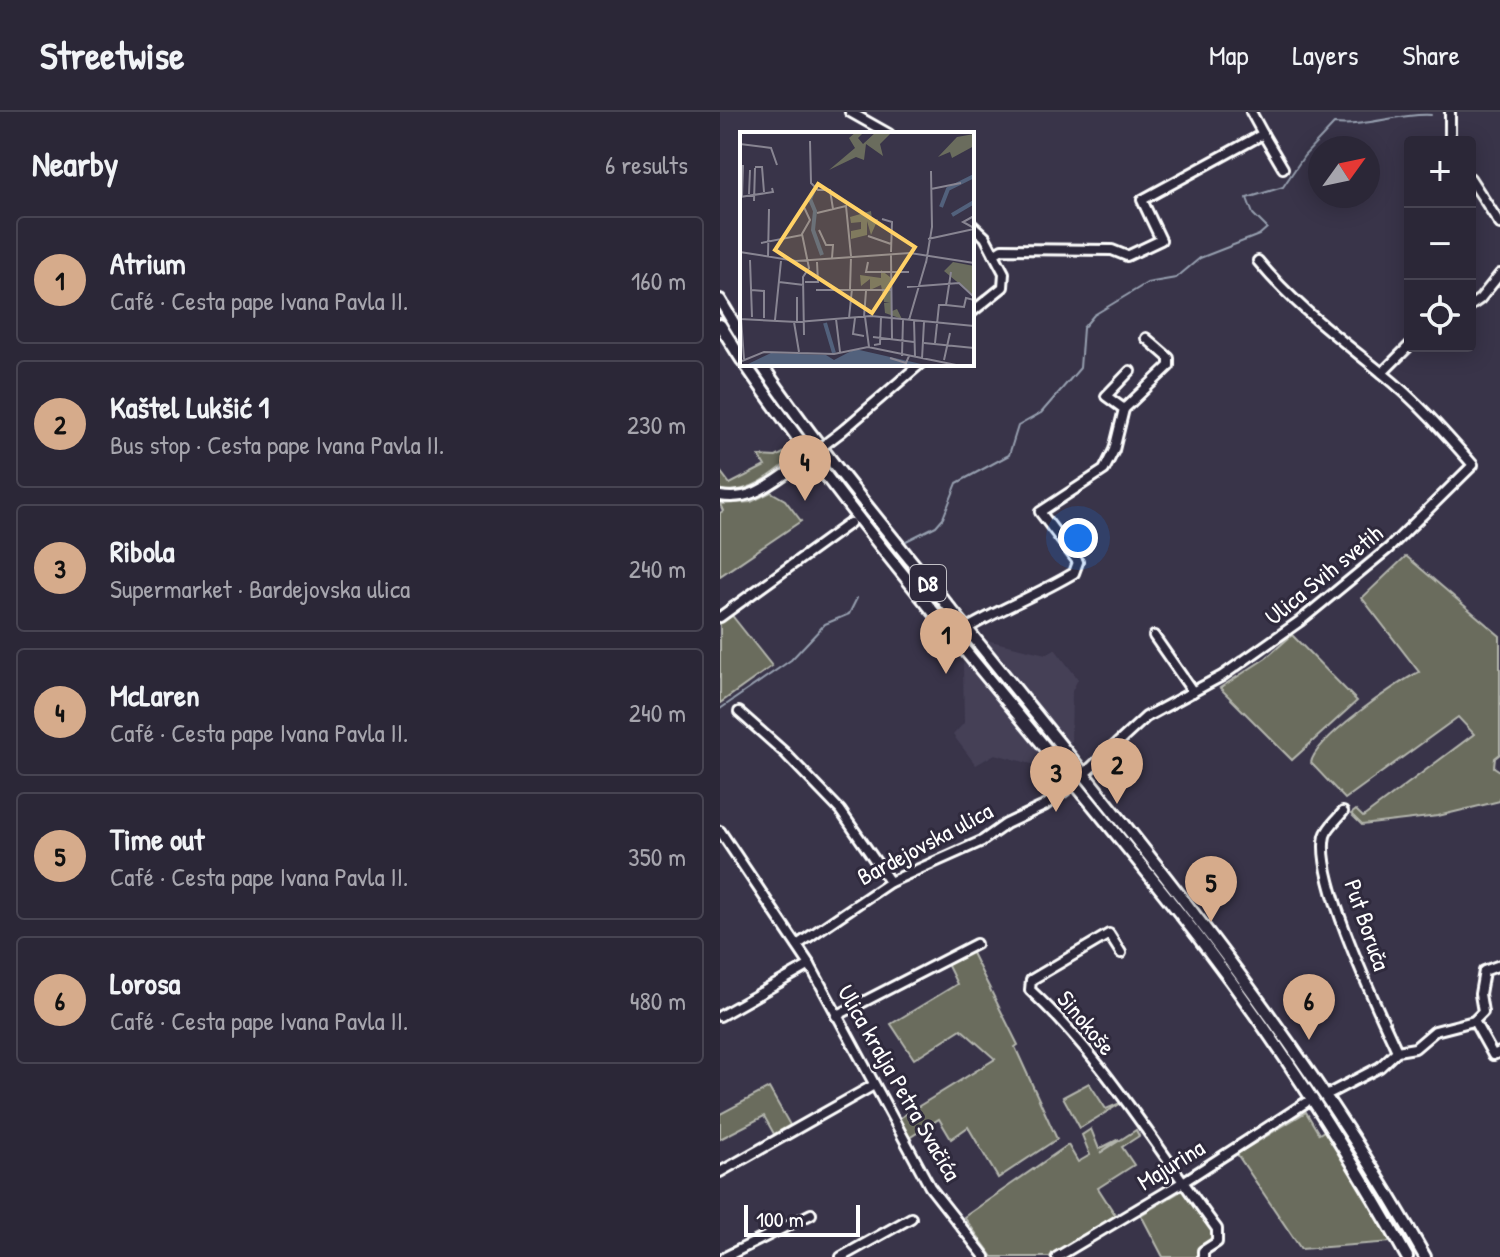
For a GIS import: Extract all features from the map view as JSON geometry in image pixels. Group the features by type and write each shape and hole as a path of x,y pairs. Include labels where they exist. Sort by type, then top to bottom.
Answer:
{"main road":[{"path":"720,300 740,334"},
{"name":"D8","path":"720,325 740,356"},
{"name":"D8","path":"747,366 818,468 1201,940 1325,1119 1407,1257"},
{"name":"D8","path":"762,366 834,466 1238,970 1301,1058 1425,1257"}],"street":[{"path":"850,112 885,132"},
{"path":"1251,112 1283,168"},
{"path":"1450,112 1450,136"},
{"path":"994,254 1002,249 1086,249 1112,250 1127,256 1161,240 1142,200 1263,134"},
{"path":"1476,187 1500,224"},
{"path":"974,227 985,237 1004,273 1003,287 974,310"},
{"name":"Ulica Svih svetih","path":"1083,775 1146,717 1261,651 1300,621 1389,548 1473,465 1432,418 1382,373 1329,332 1258,261"},
{"path":"1476,302 1500,274"},
{"path":"966,629 1009,604 1048,589 1074,573 1078,562 1040,512 1104,470 1114,450 1124,409 1169,366 1169,358 1146,338"},
{"path":"1382,373 1404,351"},
{"path":"720,496 758,493 841,432 918,366"},
{"path":"1124,409 1106,396 1130,371"},
{"path":"720,617 850,523"},
{"path":"1154,636 1193,692"},
{"path":"739,712 784,752 840,810 890,882"},
{"name":"Bardejovska ulica","path":"797,945 890,882 982,841 1006,824 1044,806 1074,784"},
{"name":"Put Boruča","path":"1343,812 1325,835 1327,869 1358,967 1397,1051"},
{"path":"720,831 797,945"},
{"name":"Sinokoše","path":"1121,953 1109,934 1031,980 1030,990 1062,1022 1127,1103 1183,1182"},
{"path":"836,1016 976,944"},
{"name":"Ulica kralja Petra Svačića","path":"797,945 930,1187 985,1257"},
{"path":"720,1016 810,965"},
{"path":"1332,1092 1380,1067 1397,1051 1415,1048 1435,1031 1474,1021 1483,1012 1480,994 1484,971 1500,965"},
{"path":"1474,1021 1493,1055 1500,1052"},
{"path":"720,1172 874,1085"},
{"name":"Majurina","path":"1057,1257 1183,1182 1305,1103"},
{"path":"1183,1182 1217,1229 1217,1242 1203,1251 1203,1257"},
{"path":"725,1257 811,1214"},
{"path":"841,1257 911,1218"}],"shaded area":[{"path":"986,640 1046,654 1055,649 1078,679 1072,691 1071,744 1054,730"},
{"path":"963,663 980,675 1040,748 1050,769 995,754 976,765 953,735 964,723"}],"green space":[{"path":"793,448 796,455 761,481 742,489 720,490 720,471 730,484 765,466 759,456 776,457"},
{"path":"771,492 785,500 801,521 720,576 720,513 723,511 720,504 751,502"},
{"path":"1406,556 1500,636 1500,754 1495,758 1494,767 1500,771 1500,801 1438,816 1362,825 1351,814 1356,810 1363,817 1474,734 1458,717 1345,799 1311,763 1340,727 1419,672 1362,598"},
{"path":"730,613 772,666 720,703 720,620"},
{"path":"1292,635 1357,701 1292,760 1220,688 1266,658"},
{"path":"970,949 1018,1045 1015,1047 1057,1139 998,1178 968,1127 951,1139 939,1119 909,1138 898,1119 995,1059 961,1029 914,1059 891,1024 957,984 946,962"},
{"path":"1089,1083 1106,1109 1123,1102 1080,1128 1063,1097"},
{"path":"769,1088 790,1125 774,1134 764,1116 720,1139 720,1114"},
{"path":"1306,1112 1319,1134 1324,1131 1393,1242 1301,1249 1237,1154"},
{"path":"1091,1129 1099,1149 1119,1139 1100,1153 1136,1130 1139,1136 1122,1147 1134,1165 1098,1188 1116,1216 1049,1257 993,1257 964,1217 1068,1145 1078,1162 1090,1155 1082,1135"},
{"path":"1183,1190 1211,1230 1213,1239 1197,1252 1200,1257 1163,1257 1141,1215"}],"waterway":[{"path":"906,541 936,526 943,518 957,483 1009,455 1018,426 1041,413 1080,368 1083,328 1094,315 1147,283 1176,278 1200,258 1259,235 1267,228 1253,214 1247,198 1283,187 1304,156 1334,124 1431,115"},
{"path":"720,709 791,660 825,624 849,614 857,598"}],"place":[{"name":"McLaren","path":"805,501"},
{"name":"Atrium","path":"946,674"},
{"name":"Kaštel Lukšić 1","path":"1117,804"},
{"name":"Ribola","path":"1056,812"},
{"name":"Time out","path":"1211,922"},
{"name":"Lorosa","path":"1309,1040"}]}
